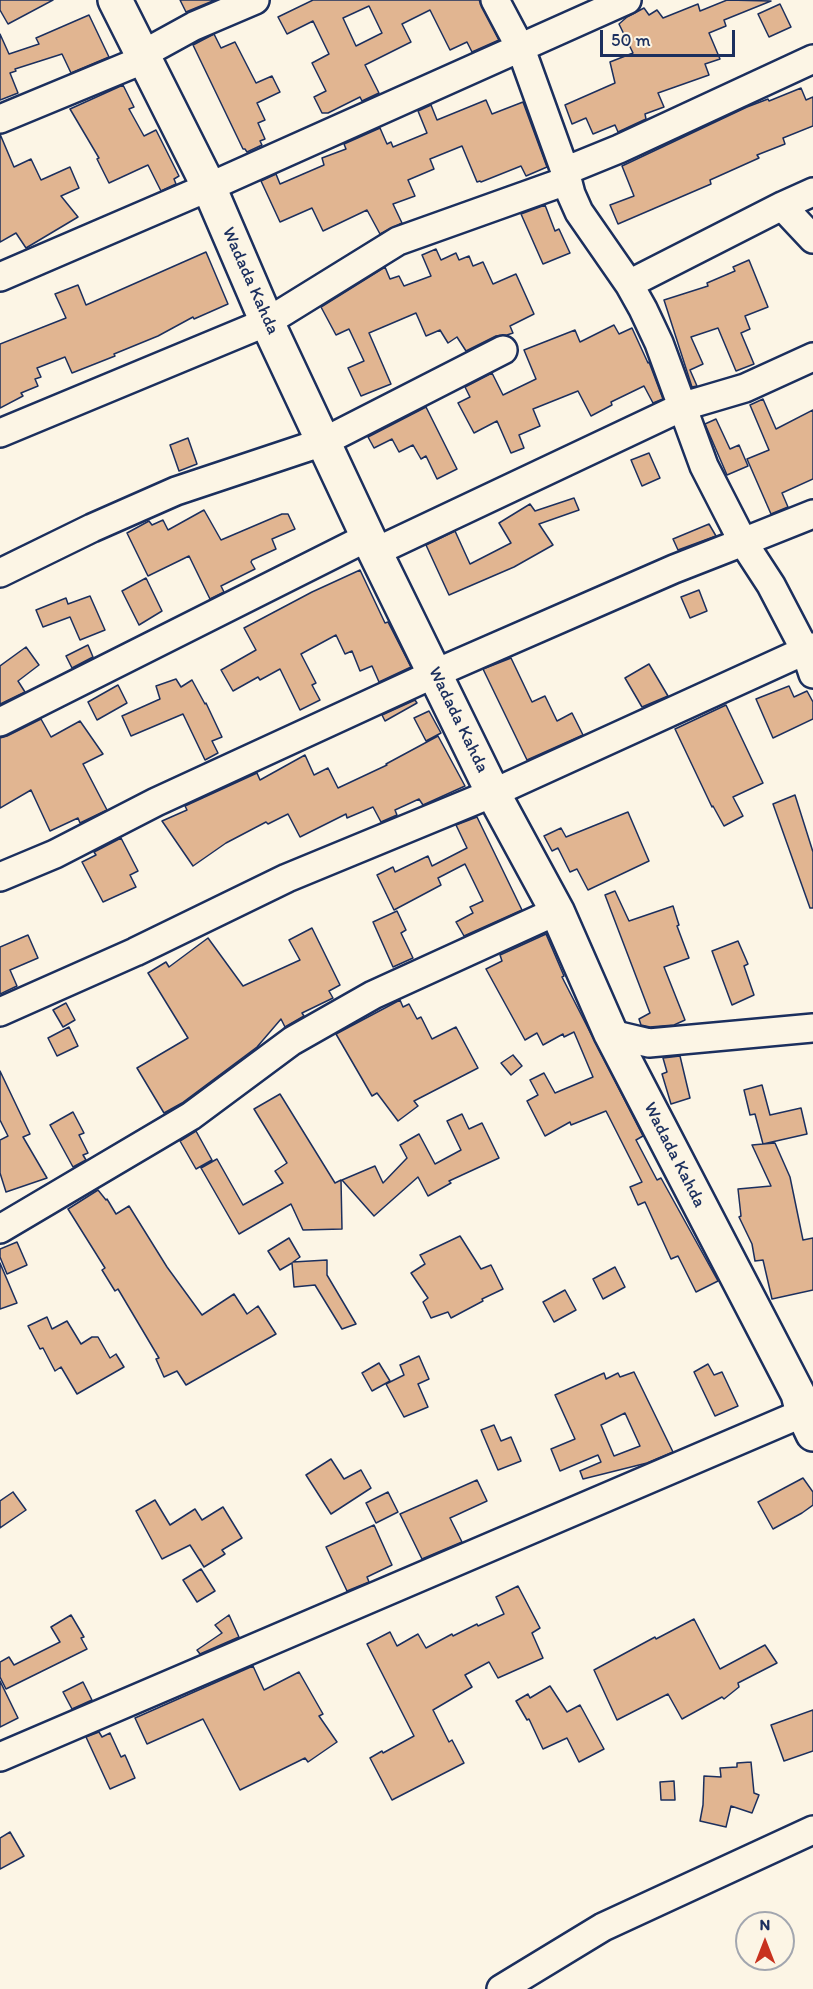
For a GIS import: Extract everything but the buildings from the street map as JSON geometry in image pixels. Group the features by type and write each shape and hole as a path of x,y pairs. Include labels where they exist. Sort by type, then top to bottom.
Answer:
{"main road":[{"name":"Wadada Kahda","path":"115,0 209,188 267,322 372,544 493,793 557,911 611,1034 807,1407"}],"street":[{"path":"0,119 144,57 194,26 255,0"},
{"path":"0,1011 135,952 286,878 493,793 810,657 771,585 743,542 704,466 684,406 659,343 629,284 579,212 521,49 495,0"},
{"path":"0,277 209,188 627,0"},
{"path":"0,433 267,322 398,241 566,176 813,59"},
{"path":"629,284 813,192"},
{"path":"782,206 813,239"},
{"path":"0,573 92,528 176,491 323,442 503,350"},
{"path":"0,723 372,544 684,406 745,388 813,357"},
{"path":"0,877 55,854 156,802 436,673 663,574 813,514"},
{"path":"3,1226 191,1116 292,1041 373,995 557,911"},
{"path":"611,1034 649,1043 813,1028"},
{"path":"0,1758 807,1407"},
{"path":"501,1989 603,1927 813,1830"}]}
